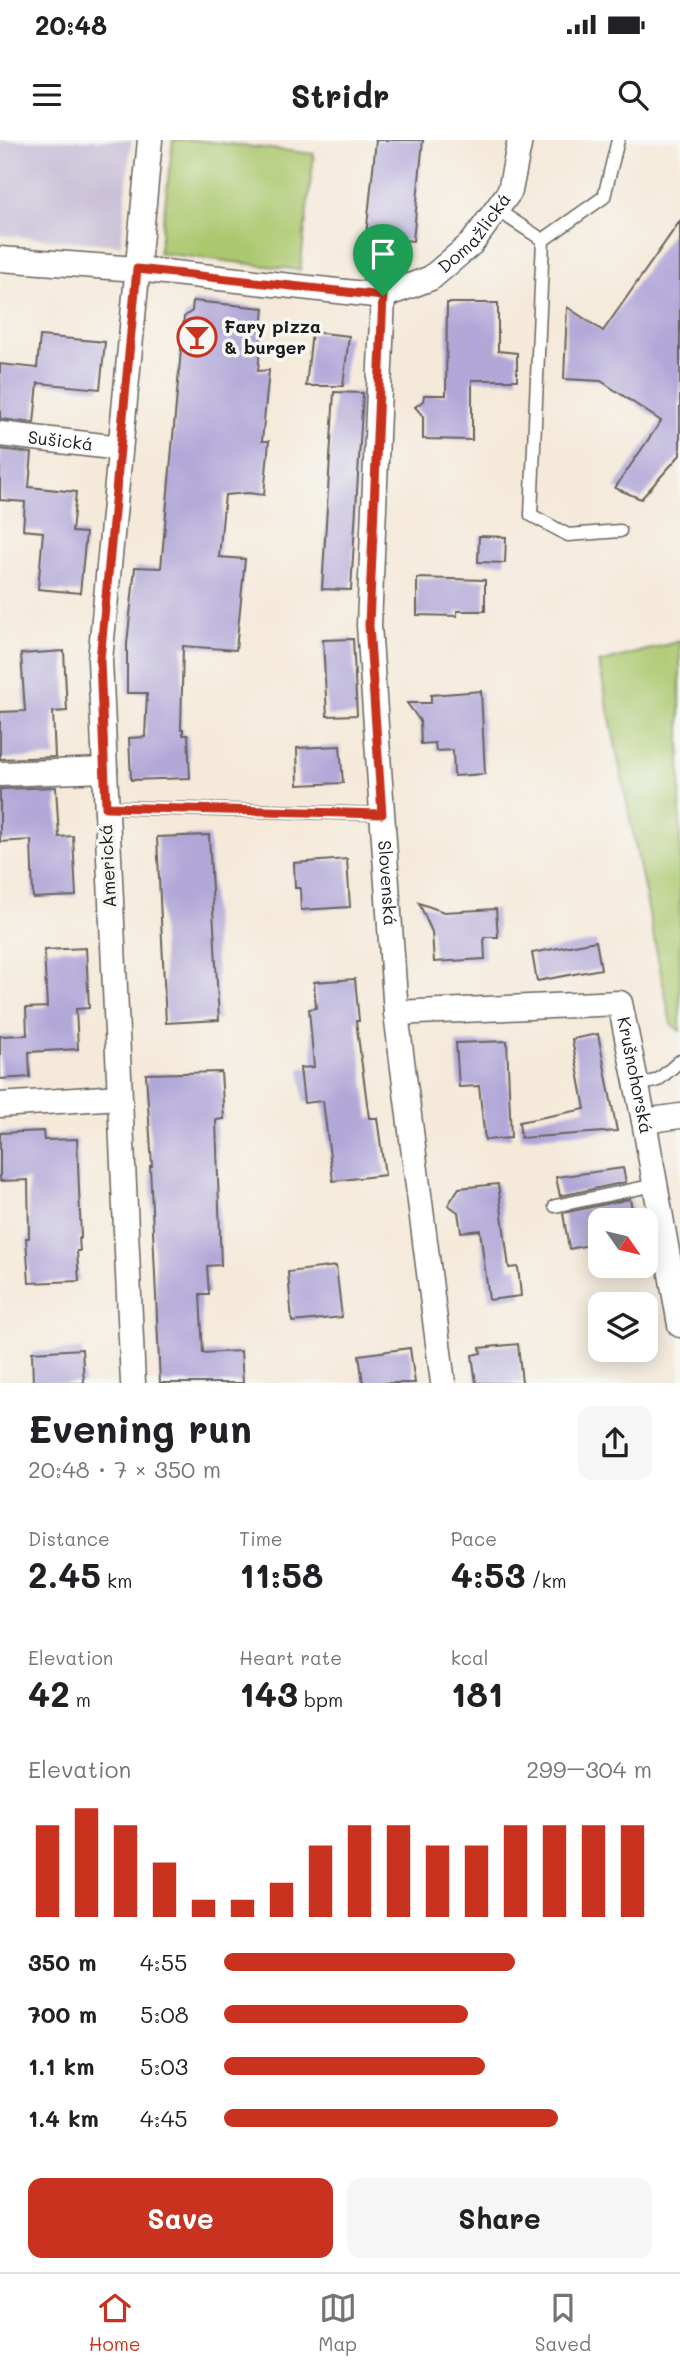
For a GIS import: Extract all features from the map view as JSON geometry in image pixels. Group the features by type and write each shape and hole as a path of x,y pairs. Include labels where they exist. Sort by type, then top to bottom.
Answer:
{"street":[{"name":"Americká","path":"133,1383 100,660 150,140"},
{"name":"Domažlická","path":"0,259 137,269 383,296 431,278 472,243 510,191 520,140"},
{"name":"Slovenská","path":"383,296 369,625 396,1013 443,1383"},
{"name":"Sušická","path":"0,434 120,448"},
{"path":"0,774 105,770"},
{"name":"Krušnohorská","path":"396,1013 620,1003 680,1325"},
{"path":"0,1105 119,1097"},
{"path":"644,1121 680,1116"}],"lane":[{"path":"543,240 604,197 618,140"},
{"path":"497,210 543,240"},
{"path":"543,240 531,515 568,535 620,531"},
{"path":"106,807 382,814"},
{"path":"637,1086 658,1080 680,1060"},
{"path":"555,1206 655,1185"}],"shaded area":[{"path":"0,140 131,140 121,245 0,235"}],"green space":[{"path":"173,140 314,154 300,270 159,253"},
{"path":"680,641 680,1031 671,1024 599,663"}],"building":[{"path":"376,140 423,140 413,241 366,236"},
{"path":"680,221 680,455 641,499 615,488 661,421 601,381 564,379 567,307 603,331"},
{"path":"193,301 264,308 258,371 269,370 262,441 269,441 264,495 225,495 219,557 245,559 236,650 183,646 181,729 183,735 188,735 190,778 131,780 129,738 145,737 147,693 127,693 127,644 135,567 161,568 184,317 192,311"},
{"path":"447,303 498,303 498,351 517,353 517,380 472,380 472,440 423,439 423,416 415,407 423,401 424,395 446,395"},
{"path":"312,332 349,336 343,386 306,386"},
{"path":"40,336 105,342 100,389 38,383 34,423 0,419 0,364 37,368"},
{"path":"334,392 363,393 351,590 322,589"},
{"path":"0,449 32,453 29,487 76,492 72,532 86,533 80,593 38,589 43,532 23,530 25,502 0,500"},
{"path":"479,536 506,537 505,563 478,562"},
{"path":"417,578 485,580 485,611 457,611 457,616 417,615"},
{"path":"353,639 357,715 327,716 323,640"},
{"path":"64,651 67,711 53,712 55,757 0,759 0,712 25,711 21,654"},
{"path":"481,691 485,774 454,776 453,750 436,751 435,743 421,744 420,721 407,703 431,703 431,695"},
{"path":"340,746 343,783 298,785 297,748"},
{"path":"56,787 59,837 73,836 76,896 33,898 31,840 0,842 0,789"},
{"path":"209,835 219,1020 166,1023 157,837"},
{"path":"347,859 350,907 301,910 300,888 295,888 294,863"},
{"path":"419,903 444,912 496,909 498,937 484,937 485,959 434,962 432,932"},
{"path":"596,941 601,969 537,981 532,953"},
{"path":"86,948 89,1008 76,1009 78,1049 29,1052 30,1077 0,1079 0,1036 27,1035 26,1008 47,1007 44,950"},
{"path":"355,979 359,1021 356,1021 369,1118 377,1118 385,1175 333,1181 323,1101 304,1103 300,1068 314,1067 309,1009 316,1008 314,982"},
{"path":"598,1034 617,1131 521,1138 519,1122 585,1109 572,1039"},
{"path":"507,1041 511,1138 485,1140 479,1086 459,1087 456,1043"},
{"path":"221,1072 224,1119 216,1120 221,1265 207,1266 209,1294 200,1294 203,1353 241,1351 243,1383 160,1383 146,1074"},
{"path":"43,1131 44,1140 77,1139 81,1238 80,1251 77,1251 79,1281 29,1283 26,1238 29,1238 28,1180 0,1181 0,1133"},
{"path":"623,1168 626,1182 560,1196 556,1177"},
{"path":"498,1184 509,1268 518,1267 521,1296 489,1300 480,1230 461,1232 458,1212 448,1205 459,1188"},
{"path":"630,1199 632,1208 588,1208 588,1245 569,1249 563,1213"},
{"path":"336,1266 342,1317 292,1322 288,1272"},
{"path":"518,1344 522,1383 476,1383 472,1355 481,1353 480,1348"},
{"path":"410,1348 415,1383 363,1383 359,1355"},
{"path":"82,1349 84,1383 33,1383 32,1352"}],"place":[{"name":"Fary pizza & burger","path":"197,337"}],"route":[{"path":"137,269 383,296 369,625 382,814 106,807 100,660 137,269"}]}
